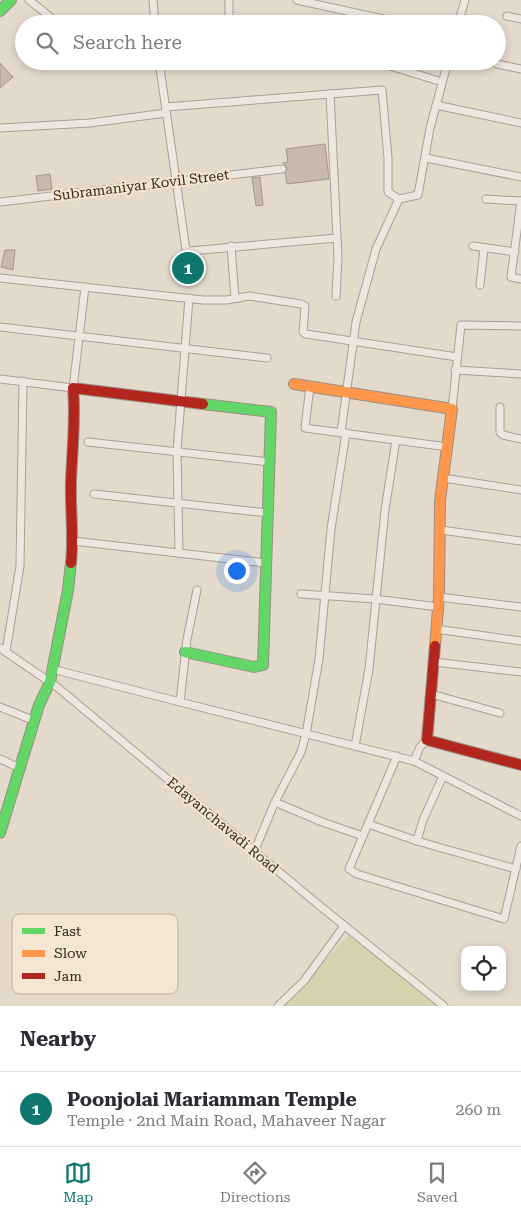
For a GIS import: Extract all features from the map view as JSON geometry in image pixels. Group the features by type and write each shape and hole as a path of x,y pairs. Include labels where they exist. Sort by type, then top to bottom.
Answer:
{"street":[{"path":"0,11 11,0"},
{"path":"29,0 48,15"},
{"path":"153,0 154,15"},
{"path":"229,0 229,15"},
{"path":"297,0 365,15"},
{"path":"461,15 465,0"},
{"path":"507,16 521,19"},
{"path":"506,66 521,70"},
{"path":"160,70 186,250 336,238"},
{"path":"403,70 442,82"},
{"path":"0,128 90,123 166,110 382,90 388,158 388,192 399,199 418,195 436,105 445,70"},
{"path":"330,94 336,238 336,296"},
{"path":"436,105 521,123"},
{"path":"426,158 521,177"},
{"name":"Subramaniyar Kovil Street","path":"0,202 282,169"},
{"path":"254,852 275,802 301,752 306,734 319,659 344,433 346,392 356,322 376,249 399,199"},
{"path":"486,199 520,201 511,278 521,279"},
{"path":"231,246 235,298"},
{"path":"473,246 515,252"},
{"path":"480,285 484,248"},
{"path":"0,278 189,298 227,300 249,296 301,304 305,306 306,310 303,332 306,334 456,356"},
{"path":"0,833 3,814 50,682 68,590 72,541 71,482 75,413 73,388 85,287"},
{"path":"179,553 177,451 184,350 187,344 189,298"},
{"path":"414,761 420,747 427,740 439,602 441,530 439,515 461,325 521,326"},
{"path":"0,327 184,350 267,358"},
{"path":"455,370 521,374"},
{"path":"0,379 271,412 263,665 254,667 185,652"},
{"path":"3,650 20,566 23,381"},
{"path":"294,384 452,409"},
{"path":"310,386 305,428 448,447"},
{"path":"500,407 500,432 503,435 521,439"},
{"path":"355,746 368,678 375,599 396,440"},
{"path":"88,442 268,462"},
{"path":"443,478 521,490"},
{"path":"94,494 268,513"},
{"path":"441,530 521,542"},
{"path":"72,541 266,563"},
{"path":"180,702 185,652 197,590"},
{"path":"301,594 521,608"},
{"path":"436,629 521,641"},
{"name":"Edayanchavadi Road","path":"3,650 50,682 254,852 444,1006"},
{"path":"434,662 521,672"},
{"path":"52,669 414,761 521,816"},
{"path":"431,694 500,713"},
{"path":"0,707 35,721"},
{"path":"427,740 521,765"},
{"path":"397,756 349,869 357,874 504,919 521,846"},
{"path":"0,759 20,768"},
{"path":"417,841 423,820 443,776"},
{"path":"275,802 322,822 363,836"},
{"path":"368,824 417,841 516,869"},
{"path":"278,1006 304,981 344,926"}],"shaded area":[{"path":"352,932 442,1006 281,1006"}],"building":[{"path":"0,63 13,77 0,88"},
{"path":"325,144 329,179 287,184 285,173 287,168 283,163 288,162 286,149"},
{"path":"50,174 52,189 38,191 36,176"},
{"path":"260,177 263,205 256,206 252,178"},
{"path":"5,250 15,250 13,270 1,267"},
{"path":"180,256 194,256 196,280 183,281"}],"traffic: fast":[{"path":"0,11 11,0"},
{"path":"185,652 254,667 263,665 271,412 203,404"},
{"path":"0,833 39,705 50,682 68,590 71,563"}],"traffic: slow":[{"path":"294,384 452,409 440,501 439,597 435,646"}],"traffic: jam":[{"path":"71,563 71,481 74,434 73,388 203,404"},
{"path":"435,646 427,740 521,765"}],"place":[{"name":"Poonjolai Mariamman Temple","path":"188,268"}]}
